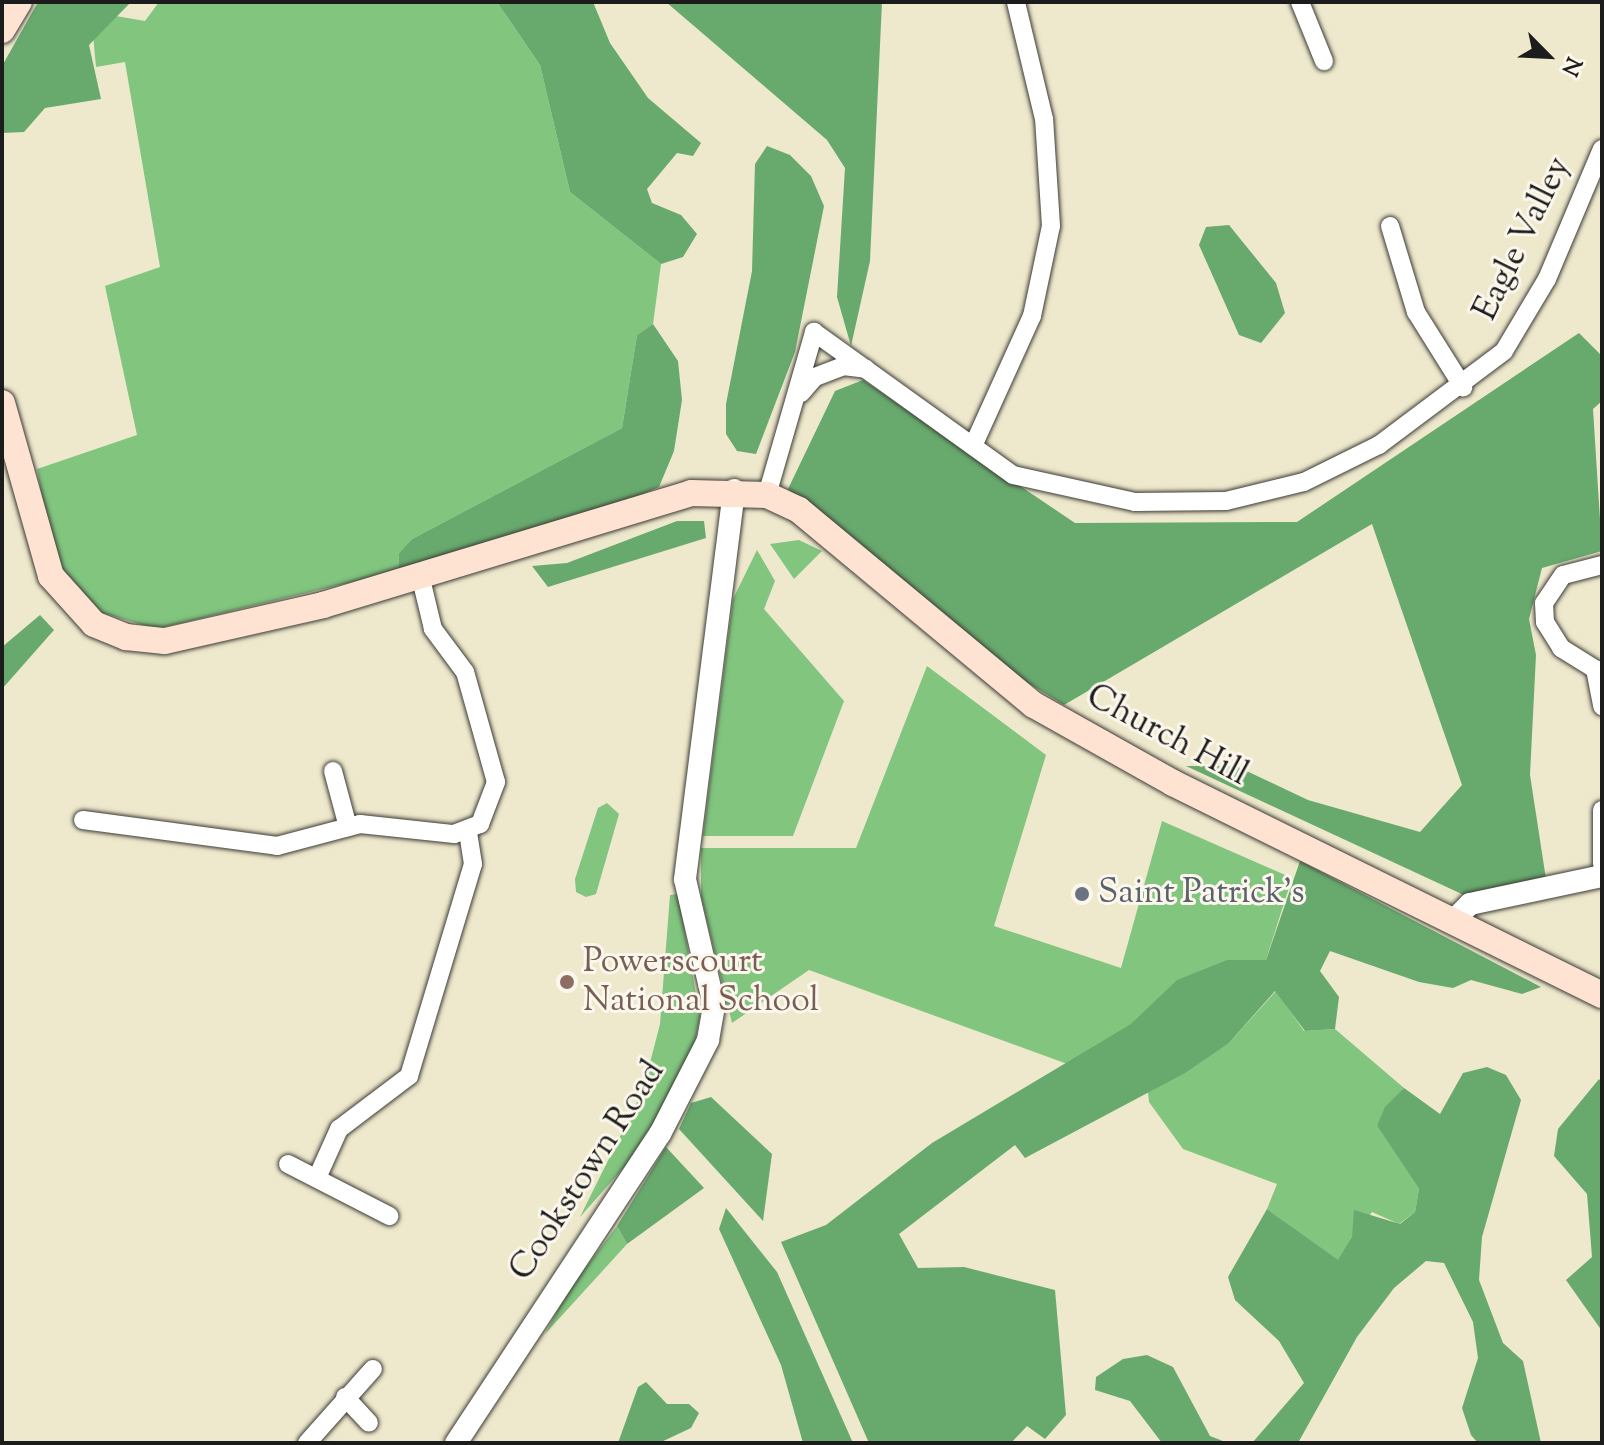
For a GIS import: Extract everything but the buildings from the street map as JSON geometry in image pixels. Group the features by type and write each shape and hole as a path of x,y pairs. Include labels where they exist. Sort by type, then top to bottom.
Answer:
{"main road":[{"path":"2,30 19,2"},
{"name":"Church Hill","path":"2,403 51,576 94,624 165,641 421,579 691,493 734,490 767,495 799,510 1034,705 1602,995"}],"street":[{"path":"973,446 1032,316 1051,226 1044,119 1016,2"},
{"path":"1300,2 1324,61"},
{"name":"Eagle Valley","path":"795,400 814,332 872,370 1013,475 1063,490 1135,502 1226,501 1304,482 1379,445 1463,387 1504,351 1533,303 1602,149"},
{"name":"Eagle Valley","path":"1390,226 1416,312 1463,387"},
{"path":"767,495 795,400 815,377 843,366 872,370"},
{"name":"Cookstown Road","path":"456,1443 660,1134 708,1040 714,1005 685,879 734,490"},
{"path":"1602,565 1563,575 1544,603 1552,636 1595,669 1602,706"},
{"path":"83,820 277,846 348,827 468,832 489,811 496,782 465,672 433,629 421,579"},
{"path":"333,771 348,827"},
{"path":"1602,810 1602,864"},
{"path":"317,1178 339,1129 409,1076 473,864 468,832"},
{"path":"1453,921 1470,904 1602,876"},
{"path":"288,1164 389,1216"},
{"path":"307,1443 373,1369"},
{"path":"345,1397 369,1423"}],"green space":[{"path":"38,2 131,2 89,45 101,99 45,108 24,132 2,133 2,66"},
{"path":"159,2 497,2 540,65 570,192 661,264 653,324 637,335 622,428 412,539 399,553 398,571 156,629 96,611 75,594 51,548 37,469 137,435 105,286 160,267 125,62 96,67 93,35 110,15 145,21"},
{"path":"497,2 593,2 610,43 648,98 701,143 693,156 677,153 647,189 652,203 681,215 697,234 683,257 661,264 570,192 540,65"},
{"path":"666,2 882,2 870,261 851,346 837,297 845,168 827,140"},
{"path":"767,146 790,155 811,176 824,206 795,352 756,454 737,451 726,434 726,404 752,271 755,164"},
{"path":"1229,225 1276,283 1285,313 1261,343 1239,335 1199,245 1206,227"},
{"path":"653,324 678,361 682,400 674,451 659,487 593,515 398,571 399,553 412,539 622,428 637,335"},
{"path":"1579,333 1602,356 1602,401 1593,409 1602,551 1542,568 1529,619 1536,655 1530,775 1546,879 1466,896 1186,766 1236,766 1308,800 1420,832 1462,785 1372,524 1064,705 997,664 788,489 835,391 863,380 1075,523 1297,522"},
{"path":"677,521 704,521 706,538 548,587 532,566 567,563"},
{"path":"799,540 822,551 794,579 770,544"},
{"path":"757,550 775,581 764,609 844,701 793,836 703,836 733,599"},
{"path":"40,615 54,630 2,689 2,647"},
{"path":"927,666 1046,755 994,926 1121,968 1162,821 1292,878 1264,966 1103,1077 809,970 732,1023 701,896 701,848 856,848"},
{"path":"607,803 619,814 596,894 586,897 576,892 575,879 598,808"},
{"path":"1300,861 1541,987 1522,994 1471,980 1453,988 1419,982 1330,951 1320,971 1339,997 1335,1029 1305,1031 1275,991 1229,1043 1185,1073 1025,1158 1015,1145 899,1234 918,1268 964,1267 1055,1290 1066,1415 1045,1439 1027,1426 1011,1443 869,1443 781,1242 826,1225 932,1143 1131,1024 1177,980 1227,960 1266,960"},
{"path":"678,894 700,1016 691,1062 642,1147 580,1217 643,1090 660,1024 670,895"},
{"path":"1276,991 1304,1031 1335,1029 1404,1088 1377,1126 1419,1189 1415,1212 1399,1224 1372,1212 1338,1261 1267,1209 1277,1184 1183,1149 1149,1102 1148,1092 1229,1043"},
{"path":"1487,1067 1506,1075 1521,1100 1482,1237 1479,1280 1503,1343 1523,1361 1541,1443 1478,1443 1471,1435 1462,1408 1478,1358 1473,1322 1444,1263 1426,1261 1394,1288 1357,1337 1298,1443 1252,1443 1304,1383 1279,1341 1235,1300 1228,1277 1267,1209 1338,1260 1352,1237 1354,1210 1400,1224 1415,1212 1419,1189 1377,1126 1385,1107 1404,1088 1440,1114 1463,1073"},
{"path":"1599,1079 1602,1083 1602,1331 1566,1280 1592,1257 1587,1194 1554,1156 1558,1129"},
{"path":"711,1097 772,1154 763,1221 679,1129 691,1103"},
{"path":"666,1147 704,1188 627,1244 617,1226"},
{"path":"726,1208 777,1272 853,1443 803,1443 781,1365 719,1229"},
{"path":"617,1226 627,1244 545,1334 568,1291"},
{"path":"1147,1355 1173,1367 1210,1436 1228,1443 1162,1443 1130,1401 1095,1390 1096,1377 1123,1359"},
{"path":"646,1382 667,1404 689,1404 699,1413 691,1428 659,1443 618,1443 638,1387"}],"place":[{"name":"Saint Patrick's","path":"1082,894"},
{"name":"Powerscourt National School","path":"567,982"}]}
